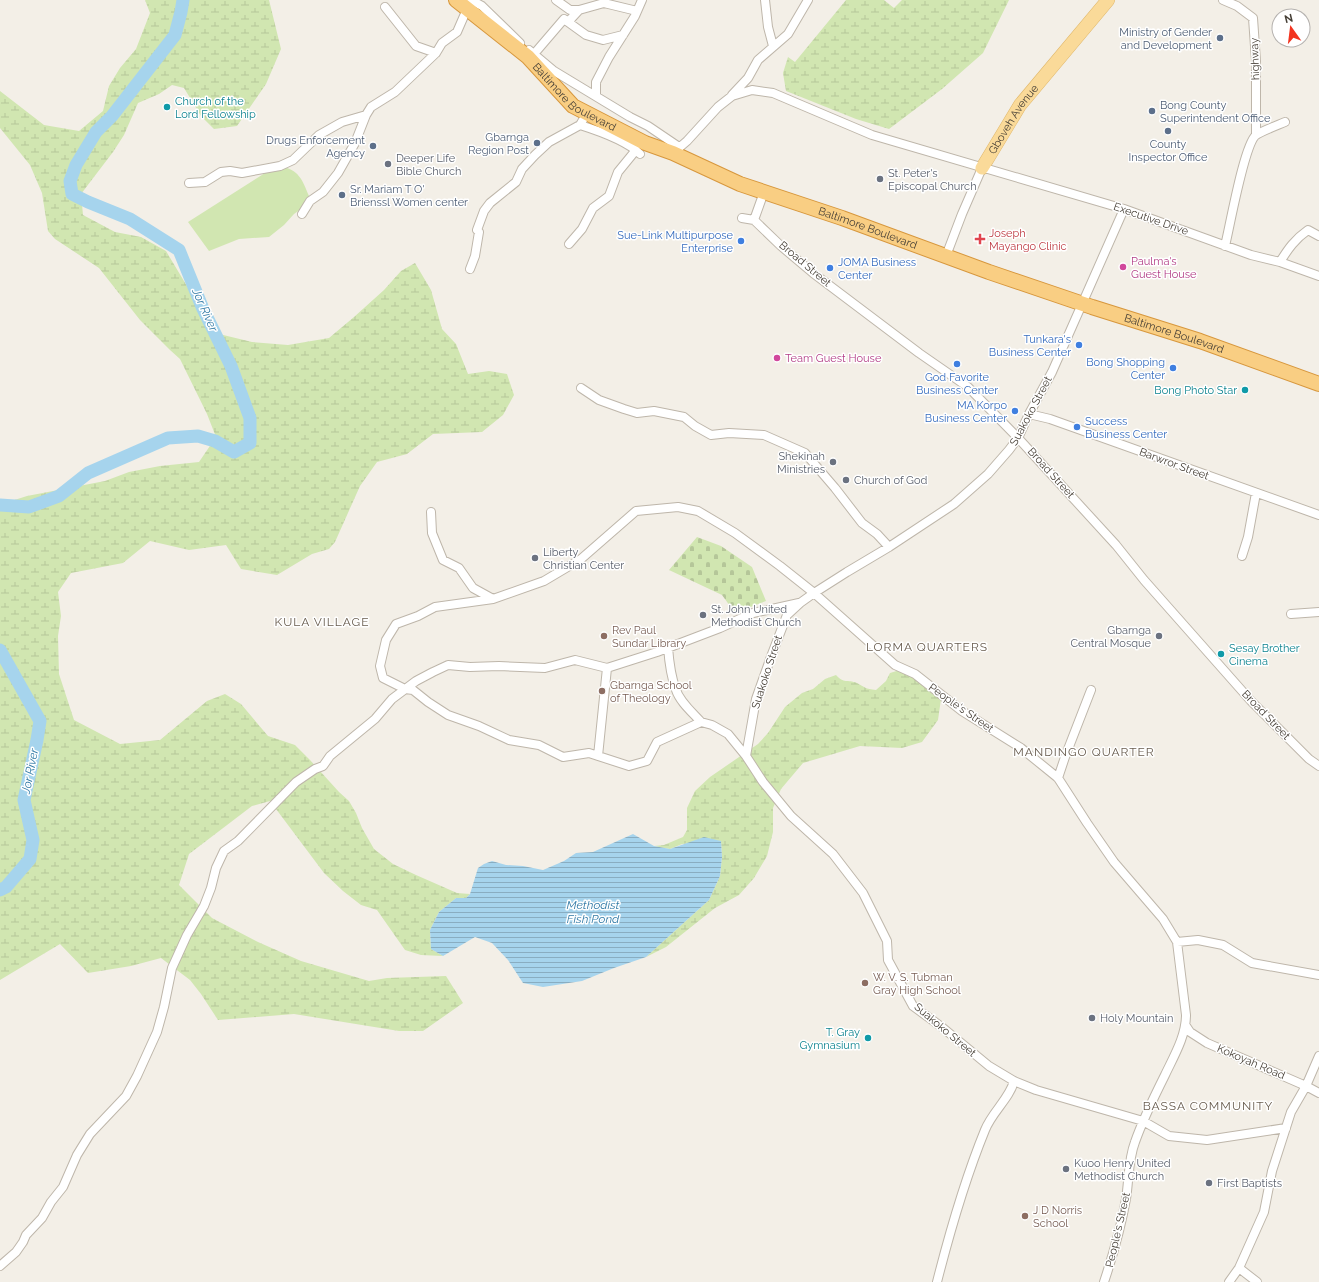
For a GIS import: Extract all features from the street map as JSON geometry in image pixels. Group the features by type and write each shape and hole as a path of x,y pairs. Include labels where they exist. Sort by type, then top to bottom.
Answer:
{"highway":[{"name":"Baltimore Boulevard","path":"465,3 528,57 584,119 644,143 676,150 740,184 990,272 1200,341 1319,384"}],"main road":[{"name":"Gboveh Avenue","path":"982,168 1020,105 1108,0"}],"street":[{"path":"556,0 570,10 579,10 603,2 637,11"},
{"path":"596,96 596,82 642,0"},
{"path":"765,0 768,27 773,46"},
{"path":"302,214 310,201 323,192 338,173 355,143 366,115 371,107 395,92 436,53 442,43 457,32 465,3 482,6 517,40 554,71 630,117 648,126 676,150 687,141 718,107 732,96 748,78 758,60 788,34 808,0"},
{"name":"highway","path":"1223,0 1237,6 1253,18 1256,61 1256,135 1249,148 1238,187 1226,246"},
{"path":"385,7 416,46 436,53"},
{"path":"568,22 579,10"},
{"path":"534,54 564,19 586,35 603,40 623,35"},
{"name":"Executive Drive","path":"732,96 752,90 773,93 872,135 1124,209 1226,246 1280,262 1319,276"},
{"path":"189,183 205,182 222,172 230,171 242,173 280,166 293,160 319,135 342,122 366,115"},
{"path":"470,269 475,256 477,230 484,212 490,203 516,182 522,169 549,142 584,119 638,152 618,172 609,196 593,208 582,229 569,244"},
{"path":"1256,135 1285,122"},
{"name":"Gboveh Avenue","path":"946,256 982,168"},
{"path":"742,218 754,220 764,192"},
{"name":"Suakoko Street","path":"1124,209 1081,303 1052,372 1029,414 1018,438 988,474 954,504 889,547 814,593 787,615 756,699 746,756 763,782 791,816 833,854 863,893 887,941 888,960 913,1006 943,1028 989,1066 1014,1081 1036,1090 1143,1121 1169,1136 1207,1140 1286,1128"},
{"name":"Broad Street","path":"754,220 781,246 813,273 918,353 968,386 1116,545 1144,580 1251,701 1309,759 1319,766"},
{"path":"1280,262 1290,246 1308,230 1319,236"},
{"path":"581,388 599,400 637,413 654,411 684,417 695,426 711,435 729,433 764,435 805,453 862,523 877,534 889,547"},
{"name":"Barwror Street","path":"1029,414 1050,419 1319,515"},
{"path":"1242,556 1248,536 1256,493"},
{"name":"People's Street","path":"701,722 657,742 647,761 629,766 589,753 563,757 539,745 509,740 479,726 448,716 413,690 405,689 383,678 380,666 386,640 396,624 418,616 435,607 493,599 544,581 581,559 636,510 678,507 698,511 735,533 814,593 895,665 915,674 962,711 1021,748 1058,778 1086,823 1114,862 1163,919 1176,942 1186,1015 1186,1026 1176,1054 1143,1121 1131,1153 1129,1181 1123,1216 1104,1282"},
{"path":"431,512 432,533 443,560 459,568 473,588 493,599"},
{"path":"0,1266 16,1252 26,1235 42,1218 51,1202 63,1187 77,1155 90,1134 126,1096 137,1076 157,1032 172,968 187,935 204,906 211,888 216,868 224,851 238,840 296,782 315,769 323,766 330,756 375,719 392,699 432,672 448,665 470,667 499,666 545,668 575,660 607,668 720,628 753,613 800,603"},
{"path":"1291,614 1319,612"},
{"path":"668,647 676,691 683,702 701,722 712,725 728,734 746,756"},
{"path":"598,756 607,668"},
{"path":"1058,778 1091,690"},
{"path":"1176,942 1198,940 1211,942 1223,945 1252,963 1319,975"},
{"name":"Kokoyah Road","path":"1186,1026 1190,1032 1207,1043 1319,1093"},
{"path":"1229,1282 1239,1268 1264,1212 1272,1171 1291,1112 1306,1086 1319,1056"},
{"path":"937,1282 948,1242 986,1128 997,1109 1012,1089 1014,1081"},
{"path":"1239,1268 1257,1282"}],"green space":[{"path":"145,0 269,0 281,49 266,84 237,126 214,129 201,116 184,88 172,85 159,94 138,103 124,135 81,194 83,215 115,232 141,237 166,251 215,333 252,342 288,345 329,338 384,290 401,271 415,263 431,290 442,329 456,344 468,374 489,371 507,374 514,395 503,415 482,432 433,434 407,454 377,462 360,486 335,542 329,549 312,554 277,575 241,569 226,545 189,550 150,541 123,563 71,573 58,592 61,616 58,636 59,674 74,720 120,744 160,740 207,701 225,694 241,704 268,736 295,745 310,760 349,801 374,849 393,864 416,875 457,893 470,894 466,898 456,898 439,912 430,930 431,949 443,956 421,955 405,950 377,910 361,905 324,873 270,801 252,806 189,854 179,885 212,918 258,942 301,961 369,981 387,978 446,976 463,1003 423,1031 399,1031 294,1014 218,1020 190,980 161,958 131,966 88,973 60,944 0,980 0,503 5,503 27,496 105,481 129,472 160,466 199,462 216,437 207,414 180,359 140,320 99,268 55,239 48,231 42,193 30,165 0,128 0,91 44,125 79,131 103,111 109,86 120,68 136,49 150,13"},
{"path":"846,0 884,0 894,8 902,0 1009,0 983,53 942,89 889,129 856,119 786,91 783,73 788,57 795,62"},
{"path":"280,166 292,170 302,180 309,196 305,206 269,237 239,239 209,251 188,222 265,173"},
{"path":"697,537 721,546 752,567 766,601 735,613 722,595 669,570"},
{"path":"900,670 915,675 924,687 941,699 938,720 922,742 902,748 860,746 803,763 781,789 773,808 773,832 767,856 754,878 739,895 715,908 666,947 646,957 709,900 720,876 722,857 721,841 682,844 670,849 654,846 664,845 683,837 687,830 687,808 695,791 710,777 758,744 768,733 785,707 802,693 813,689 825,679 836,675 844,680 876,690 886,681 890,673"}],"water":[{"name":"Methodist Fish Pond","path":"633,834 654,846 670,849 704,837 721,841 722,857 720,876 709,900 646,957 582,981 543,987 523,983 508,960 492,943 475,937 443,956 431,949 430,930 439,912 456,898 466,898 470,894 478,868 484,864 492,861 506,865 523,866 543,870 564,861 576,853 593,852"}],"waterway":[{"name":"Jor River","path":"0,505 29,507 59,496 88,473 168,438 198,436 215,441 234,452 250,443 250,418 231,366 203,309 179,250 130,219 72,194 70,181 76,165 96,132 112,116 175,35 183,0"},
{"name":"Jor River","path":"0,650 40,721 24,800 33,840 30,859 6,887 0,890"}],"place":[{"name":"Ministry of Gender and Development","path":"1220,38"},
{"name":"Church of the Lord Fellowship","path":"167,107"},
{"name":"Bong County Superintendent Office","path":"1152,111"},
{"name":"County Inspector Office","path":"1168,131"},
{"name":"Gbarnga Region Post","path":"537,143"},
{"name":"Drugs Enforcement Agency","path":"373,146"},
{"name":"Deeper Life Bible Church","path":"388,164"},
{"name":"St. Peter's Episcopal Church","path":"880,179"},
{"name":"Sr. Mariam T O' Brienssl Women center","path":"342,195"},
{"name":"Joseph Mayango Clinic","path":"980,239"},
{"name":"Sue-Link Multipurpose Enterprise","path":"741,241"},
{"name":"Paulma's Guest House","path":"1123,267"},
{"name":"JOMA Business Center","path":"830,268"},
{"name":"Tunkara's Business Center","path":"1079,345"},
{"name":"Team Guest House","path":"777,358"},
{"name":"God Favorite Business Center","path":"957,364"},
{"name":"Bong Shopping Center","path":"1173,368"},
{"name":"Bong Photo Star","path":"1245,390"},
{"name":"MA Korpo Business Center","path":"1015,411"},
{"name":"Success Business Center","path":"1077,427"},
{"name":"Shekinah Ministries","path":"833,462"},
{"name":"Church of God","path":"846,480"},
{"name":"Liberty Christian Center","path":"535,558"},
{"name":"St. John United Methodist Church","path":"703,615"},
{"name":"Rev Paul Sundar Library","path":"604,636"},
{"name":"Gbarnga Central Mosque","path":"1159,636"},
{"name":"Sesay Brother Cinema","path":"1221,654"},
{"name":"Gbarnga School of Theology","path":"602,691"},
{"name":"W. V. S. Tubman Gray High School","path":"865,983"},
{"name":"Holy Mountain","path":"1092,1018"},
{"name":"T. Gray Gymnasium","path":"868,1038"},
{"name":"Kuoo Henry United Methodist Church","path":"1066,1169"},
{"name":"First Baptists","path":"1209,1183"},
{"name":"J D Norris School","path":"1025,1216"}],"district":[{"name":"KULA VILLAGE","path":"322,622"},
{"name":"LORMA QUARTERS","path":"927,647"},
{"name":"MANDINGO QUARTER","path":"1084,752"},
{"name":"BASSA COMMUNITY","path":"1208,1106"}]}
